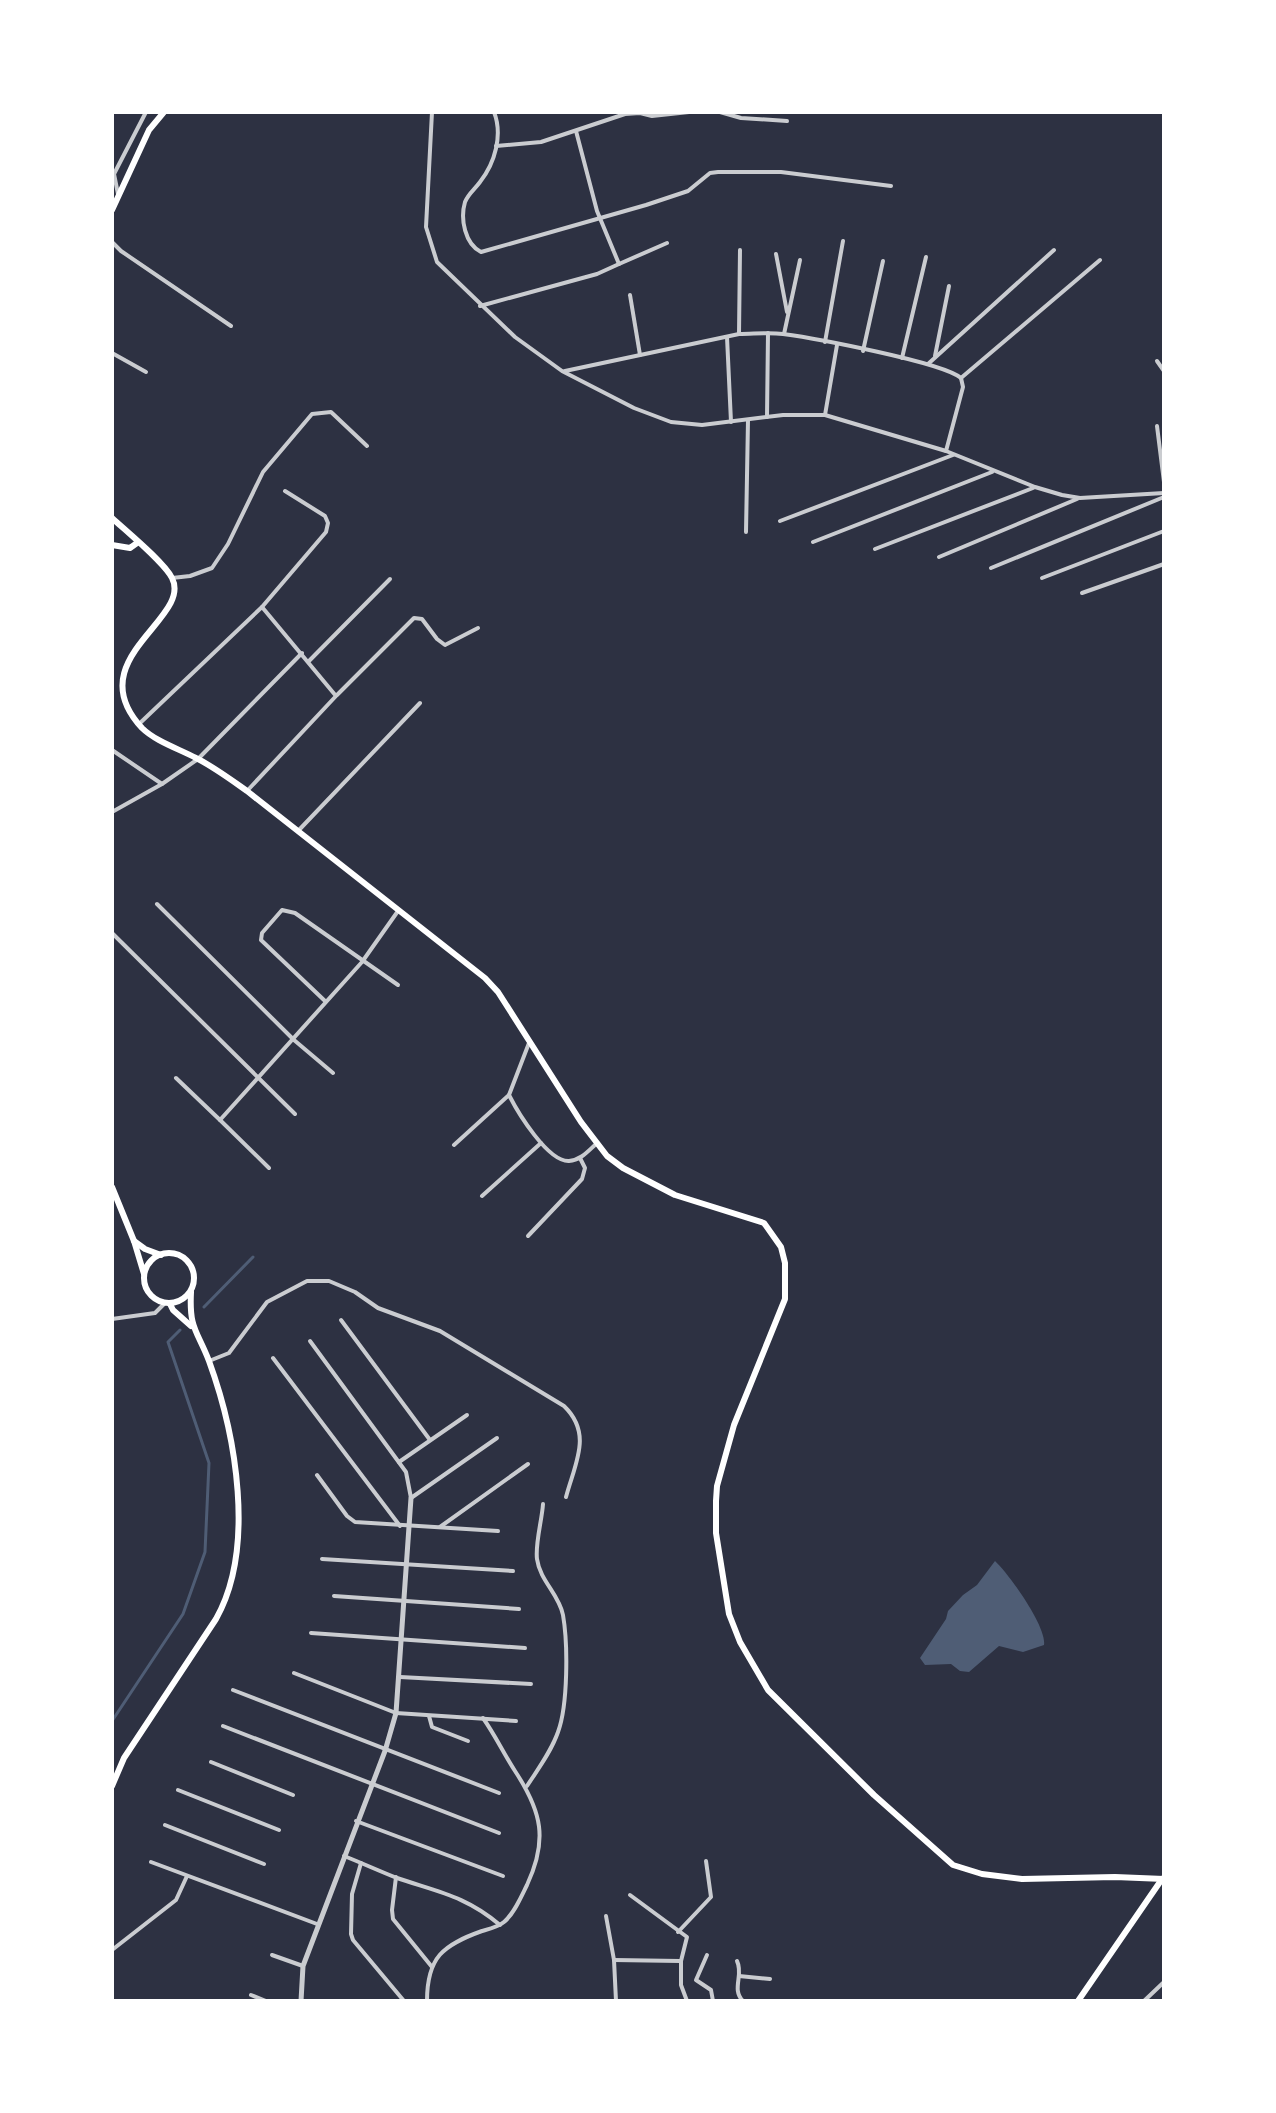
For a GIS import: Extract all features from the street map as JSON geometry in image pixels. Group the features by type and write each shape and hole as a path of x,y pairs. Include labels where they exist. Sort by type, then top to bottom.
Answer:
{"main road":[{"path":"112,210 149,130 164,112"},
{"path":"112,518 172,578 175,585 172,602 134,651 124,676 126,704 146,732 198,759 247,791 485,978 498,992 596,1144 607,1156 659,1188 764,1223 781,1247 786,1271 785,1299 734,1425 717,1486 716,1501 716,1533 729,1614 740,1642 768,1690 874,1795 953,1865 992,1876 1022,1879 1163,1878"},
{"path":"127,548 135,540"},
{"path":"112,545 145,550"},
{"path":"112,1187 134,1241 147,1289 154,1299 168,1303 185,1298 191,1292"},
{"path":"134,1241 145,1249 161,1255 176,1254 189,1262 194,1277 191,1326"},
{"path":"144,1278 149,1264 161,1255"},
{"path":"112,1786 124,1758 221,1611 232,1573 238,1518 238,1481 225,1420 209,1361 191,1326 168,1303"},
{"path":"1078,2001 1163,1878"}],"street":[{"path":"118,194 114,174 146,112"},
{"path":"432,112 426,227 437,262 480,306 526,346 562,371 634,408 671,422 693,425 825,415 946,451 1035,487 1080,498 1164,495"},
{"path":"496,146 541,142 625,114 652,116 689,112"},
{"path":"720,112 741,118 787,121"},
{"path":"497,113 499,135 496,146 486,173 464,206 467,236 478,251 487,251 688,191 710,173 781,172 891,186"},
{"path":"576,131 583,167 619,264"},
{"path":"825,342 843,241"},
{"path":"112,242 231,326"},
{"path":"480,306 597,274 667,243"},
{"path":"739,334 740,250"},
{"path":"928,365 1054,250"},
{"path":"776,254 788,314"},
{"path":"902,358 926,257"},
{"path":"784,334 800,260"},
{"path":"961,378 1100,260"},
{"path":"863,351 883,261"},
{"path":"934,358 949,286"},
{"path":"630,295 640,355"},
{"path":"767,417 768,333"},
{"path":"562,371 739,334 784,334 902,358 955,373 961,378 963,387 946,451"},
{"path":"727,337 731,422"},
{"path":"825,415 837,345"},
{"path":"112,353 146,372"},
{"path":"1157,361 1164,371"},
{"path":"172,578 190,576 212,568 228,544 259,478 312,414 331,412 367,446"},
{"path":"746,532 748,420"},
{"path":"1157,426 1164,482"},
{"path":"780,521 953,455"},
{"path":"813,542 995,471"},
{"path":"875,549 1035,487"},
{"path":"139,724 262,607 328,528 325,516 285,491"},
{"path":"991,568 1164,495"},
{"path":"939,557 1080,498"},
{"path":"1042,578 1164,531"},
{"path":"1082,593 1164,564"},
{"path":"309,661 390,579"},
{"path":"262,607 336,696"},
{"path":"247,791 414,618 422,619 445,645 478,628"},
{"path":"112,812 198,759 302,653"},
{"path":"297,832 420,703"},
{"path":"112,750 162,784"},
{"path":"157,904 294,1040 333,1073"},
{"path":"325,1001 261,940 262,933 276,914 287,909 398,985"},
{"path":"220,1120 362,962 399,909"},
{"path":"112,933 295,1114"},
{"path":"454,1145 509,1095 530,1042"},
{"path":"176,1078 269,1168"},
{"path":"509,1095 541,1143 561,1160 580,1158 596,1144"},
{"path":"482,1196 541,1143"},
{"path":"528,1236 582,1179 585,1168 580,1158"},
{"path":"209,1361 229,1353 267,1302 307,1281 340,1284 378,1308 440,1331 564,1406 578,1421 580,1434 566,1497"},
{"path":"112,1319 155,1313 168,1303"},
{"path":"341,1320 430,1440"},
{"path":"301,2001 303,1966 385,1751 396,1713 411,1498 407,1475 399,1462 310,1341"},
{"path":"273,1358 400,1526"},
{"path":"399,1462 467,1415"},
{"path":"411,1498 497,1438"},
{"path":"438,1528 528,1464"},
{"path":"317,1475 350,1519 362,1523 498,1531"},
{"path":"527,1786 559,1730 566,1686 563,1615 537,1561 543,1504"},
{"path":"322,1559 513,1571"},
{"path":"334,1596 519,1609"},
{"path":"311,1633 525,1648"},
{"path":"294,1673 396,1713 516,1721"},
{"path":"400,1677 531,1684"},
{"path":"233,1690 499,1793"},
{"path":"429,1716 432,1727 468,1741"},
{"path":"427,2001 436,1958 449,1945 500,1925 511,1914 539,1851 541,1838 537,1811 527,1786 483,1718"},
{"path":"223,1726 499,1833"},
{"path":"211,1762 293,1795"},
{"path":"178,1790 279,1830"},
{"path":"356,1821 503,1876"},
{"path":"165,1825 264,1864"},
{"path":"344,1856 463,1899 500,1925"},
{"path":"678,1932 711,1897 706,1861"},
{"path":"151,1862 317,1924"},
{"path":"361,1863 352,1894 351,1934 404,2001"},
{"path":"112,1950 176,1900 187,1876"},
{"path":"396,1877 393,1919 432,1967"},
{"path":"630,1895 687,1937 681,1961 681,1985 687,2001"},
{"path":"606,1916 614,1960 616,2001"},
{"path":"272,1955 303,1966"},
{"path":"707,1955 696,1980 711,1990 713,2001"},
{"path":"614,1960 681,1961"},
{"path":"737,1961 740,1968 737,1990 743,2001"},
{"path":"739,1976 770,1979"},
{"path":"1144,2001 1164,1982"},
{"path":"251,1995 266,2001"}],"water":[{"path":"995,1561 1034,1614 1044,1645 1023,1652 999,1646 969,1672 960,1671 951,1664 925,1665 920,1658 948,1611 977,1585"}],"waterway":[{"path":"204,1307 253,1257"},
{"path":"112,1721 183,1614 205,1552 209,1463 168,1342 180,1330"}]}
